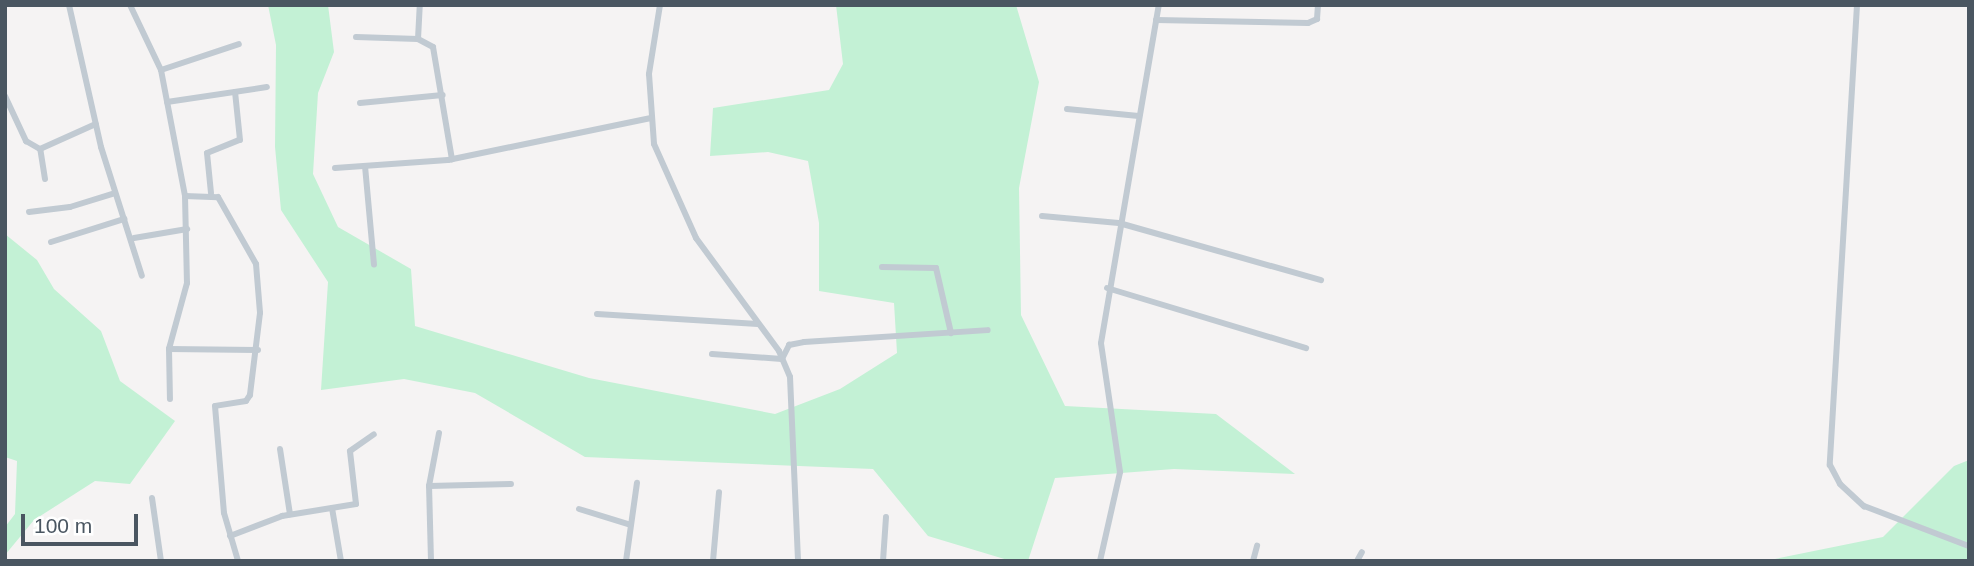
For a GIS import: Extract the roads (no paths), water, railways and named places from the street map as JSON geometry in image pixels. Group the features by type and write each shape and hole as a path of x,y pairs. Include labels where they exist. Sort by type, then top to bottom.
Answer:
{"street":[{"path":"69,5 96,124 115,193 134,238 142,276"},
{"path":"130,5 161,70 185,196 187,284 169,349 170,399"},
{"path":"418,39 420,5"},
{"path":"660,5 649,67 650,118 663,169 696,238 782,359 796,410 798,561"},
{"path":"1100,561 1120,472 1100,356 1107,288 1159,5"},
{"path":"1156,20 1308,23 1317,19 1318,5"},
{"path":"1857,5 1830,465 1840,484 1864,506 1969,545"},
{"path":"356,37 418,39 437,55 452,159"},
{"path":"161,70 239,44"},
{"path":"167,102 267,87"},
{"path":"211,193 207,153 240,140 235,92"},
{"path":"360,103 443,95"},
{"path":"5,96 26,141 40,149 46,179"},
{"path":"1067,108 1139,116"},
{"path":"335,168 452,159 650,118"},
{"path":"40,149 96,124"},
{"path":"365,166 374,265"},
{"path":"29,212 70,207 115,193"},
{"path":"185,196 211,193 225,204 256,264 258,350 246,401 215,406 230,536 238,561"},
{"path":"1042,216 1119,223 1321,280"},
{"path":"51,242 124,219"},
{"path":"134,238 187,229"},
{"path":"882,267 936,268 951,333"},
{"path":"1107,288 1306,348"},
{"path":"597,314 758,324"},
{"path":"782,359 789,345 804,342 988,330"},
{"path":"169,349 258,350"},
{"path":"712,354 782,359"},
{"path":"431,561 429,486 439,433"},
{"path":"230,536 290,514 358,501 350,451 374,434"},
{"path":"280,449 290,514"},
{"path":"626,561 637,482"},
{"path":"429,486 512,484"},
{"path":"713,561 719,492"},
{"path":"152,498 161,561"},
{"path":"332,508 341,561"},
{"path":"579,509 631,525"},
{"path":"883,561 887,517"},
{"path":"1253,561 1257,546"},
{"path":"1357,561 1362,552"}]}
